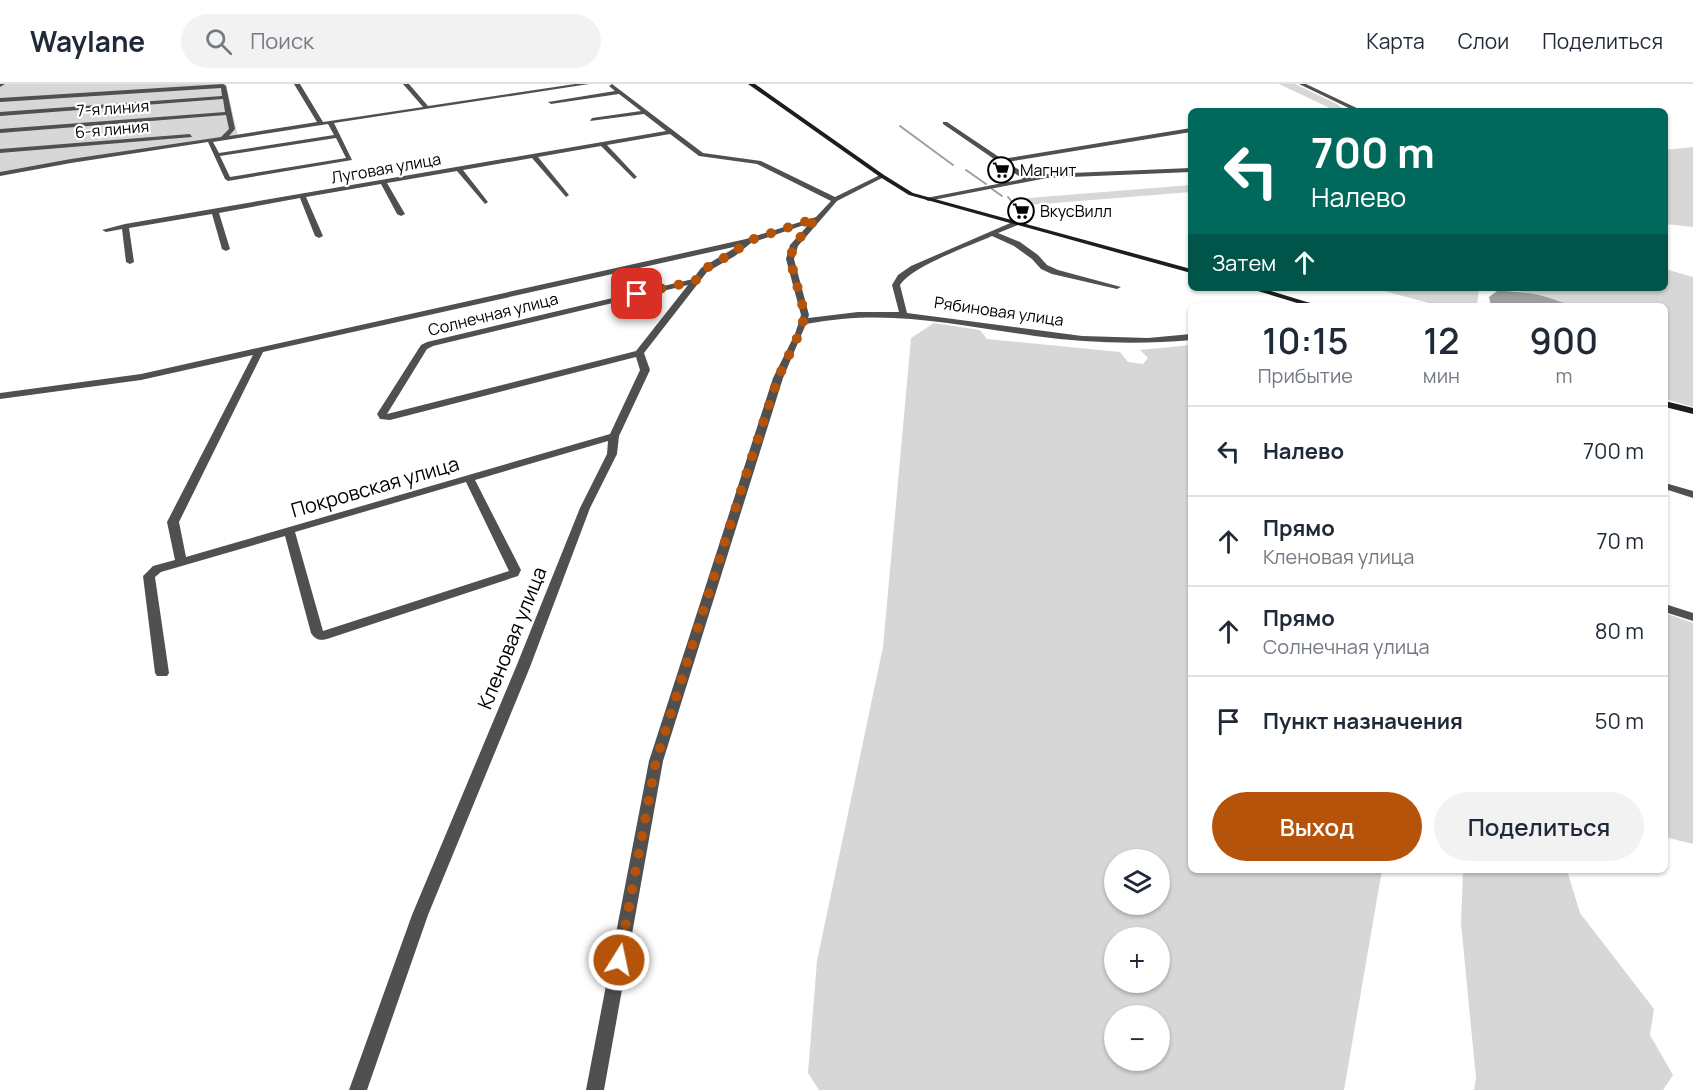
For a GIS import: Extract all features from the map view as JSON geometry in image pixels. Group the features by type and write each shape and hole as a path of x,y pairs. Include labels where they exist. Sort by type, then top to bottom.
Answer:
{"main road":[{"path":"751,84 911,194 1188,270"},
{"path":"1263,291 1305,303"},
{"path":"1668,405 1693,411"}],"street":[{"path":"297,84 320,122"},
{"path":"406,84 425,106"},
{"path":"0,174 210,141 225,136 586,84"},
{"path":"1302,84 1354,108"},
{"path":"0,100 219,86 223,87 232,129 225,136"},
{"path":"612,86 701,155 759,162 835,200"},
{"path":"551,102 620,92"},
{"path":"0,114 225,97"},
{"path":"592,120 645,112"},
{"name":"7-я линия","path":"0,131 229,113"},
{"path":"210,141 225,178 232,179 350,159 330,122"},
{"path":"945,123 1029,180"},
{"path":"1001,161 1188,130"},
{"name":"Луговая улица","path":"106,230 671,132"},
{"name":"6-я линия","path":"0,152 225,136"},
{"path":"215,155 338,136"},
{"path":"603,144 634,177"},
{"path":"534,156 566,195"},
{"path":"459,169 484,202"},
{"path":"928,199 1047,176 1188,170"},
{"path":"595,1090 656,761 778,378 805,315 790,259 794,245 816,218 835,200 882,176"},
{"path":"383,182 401,214"},
{"path":"302,196 319,236"},
{"path":"215,211 226,249"},
{"path":"0,396 141,377 748,241 816,218"},
{"path":"903,313 896,285 901,277 914,268 1015,223"},
{"path":"125,226 130,262"},
{"path":"993,233 1017,244 1035,256 1044,267 1055,272 1117,287"},
{"path":"639,353 710,265 732,254 748,241"},
{"name":"Солнечная улица","path":"639,353 390,417 383,417 382,414 424,347 430,344 695,281"},
{"name":"Рябиновая улица","path":"803,322 855,315 903,313 942,317 1018,331 1125,341 1188,337"},
{"path":"181,562 173,522 260,350"},
{"name":"Кленовая улица","path":"358,1090 420,915 523,668 585,508 612,454 614,436 645,370 639,353"},
{"name":"Покровская улица","path":"162,673 149,576 157,569 614,436"},
{"path":"289,531 317,633 320,636 326,635 514,573 515,570 469,478"},
{"path":"1668,487 1693,495"},
{"path":"1668,609 1693,617"}],"shaded area":[{"path":"0,84 226,84 238,136 0,173"},
{"path":"1279,84 1295,84 1342,108 1330,108"},
{"path":"1693,147 1693,227 1668,224 1668,150"},
{"path":"1188,185 1188,192 1030,205 1015,201 1016,199"},
{"path":"1668,270 1693,277 1693,407 1668,400 1668,303 1562,303 1545,296 1517,291 1668,291"},
{"path":"1384,291 1479,291 1477,303 1429,303"},
{"path":"1497,291 1516,292 1534,294 1562,303 1490,303 1489,297"},
{"path":"934,323 980,330 987,339 1120,352 1128,362 1143,364 1148,358 1140,350 1188,345 1188,873 1381,873 1344,1090 819,1090 808,1073 817,961 883,647 911,338"},
{"path":"1668,614 1693,623 1693,844 1668,838"},
{"path":"1463,873 1568,873 1580,913 1654,1009 1650,1035 1673,1075 1663,1090 1474,1090 1476,1078 1461,923"}],"waterway":[{"path":"900,126 953,165"},
{"path":"966,170 986,184"},
{"path":"992,189 1002,196"},
{"path":"1008,197 1012,202"}],"place":[{"name":"Магнит","path":"1001,170"},
{"name":"ВкусВилл","path":"1021,211"}],"route":[{"path":"619,960 656,761 778,378 799,334 805,315 790,259 794,245 816,218 801,225 748,241 732,254 710,265 695,281 637,294"}]}
